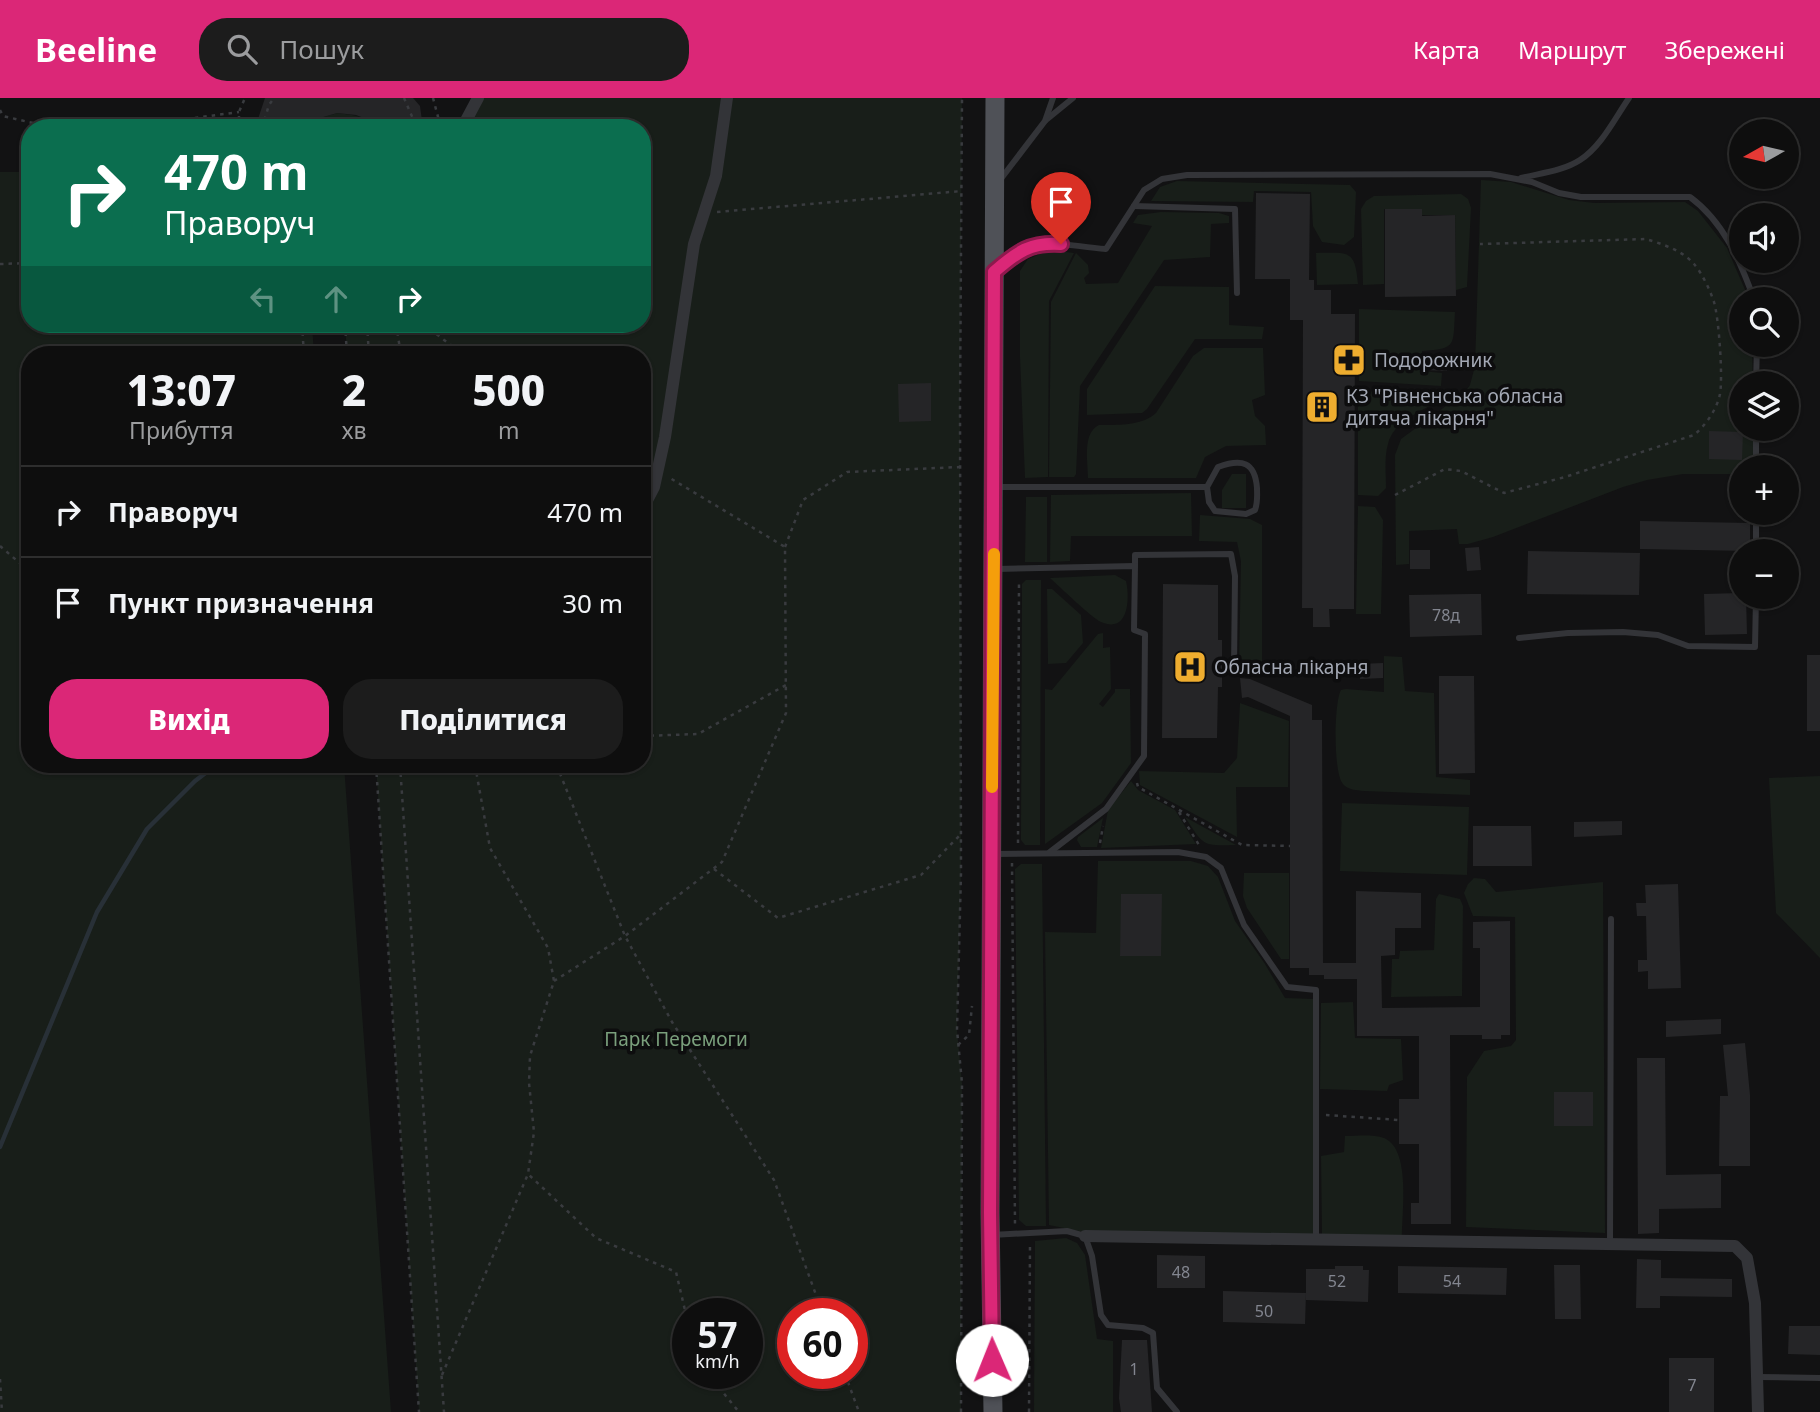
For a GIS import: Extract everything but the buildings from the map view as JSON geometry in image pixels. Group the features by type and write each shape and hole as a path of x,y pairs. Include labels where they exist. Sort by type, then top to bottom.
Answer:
{"main road":[{"path":"993,1412 990,1235 995,98"}],"street":[{"path":"467,119 478,98"},
{"path":"651,493 658,471 694,244 716,176 727,98"},
{"path":"1085,1236 1735,1245 1746,1258 1755,1303 1758,1412"}],"lane":[{"path":"1045,121 1052,98"},
{"path":"995,187 1045,121 1073,98"},
{"path":"1519,179 1561,169 1581,159 1599,141 1629,98"},
{"path":"994,272 1017,252 1040,244 1106,249 1144,190 1162,179 1188,175 1490,174 1519,179 1559,193 1581,197 1690,197 1700,204 1727,237 1750,287"},
{"path":"1134,206 1236,209 1237,293"},
{"path":"1231,464 1251,466 1256,475 1258,499 1255,510 1246,514 1215,511 1209,502 1207,487 1218,467 1231,464"},
{"path":"995,487 1207,487"},
{"path":"1049,853 1106,809 1144,756 1145,634 1134,630 1135,555 1231,554 1235,576 1234,669"},
{"path":"994,569 1135,566"},
{"path":"1519,638 1568,633 1623,632 1658,635 1688,646 1755,647 1756,609"},
{"path":"992,854 1178,852 1206,857 1221,868 1244,925 1287,986 1316,990 1316,1240"},
{"path":"1062,853 1063,862"},
{"path":"1610,1244 1611,919"},
{"path":"990,1235 1067,1231 1085,1236 1092,1256 1104,1321 1108,1325 1143,1328 1153,1333 1157,1388 1178,1412"},
{"path":"1758,1377 1820,1378"}],"path":[{"path":"239,119 245,98"},
{"path":"265,119 274,98"},
{"path":"404,98 413,119"},
{"path":"433,98 438,119"},
{"path":"961,1412 962,1083 957,1030 961,834 962,98"},
{"path":"0,110 3,116 21,120"},
{"path":"186,119 239,112"},
{"path":"704,214 962,191"},
{"path":"1395,495 1446,469 1461,471 1504,493 1566,477 1694,435 1702,428 1718,401 1721,376 1714,302 1696,266 1689,259 1668,246 1646,239 1480,244"},
{"path":"0,264 21,263"},
{"path":"435,333 452,346"},
{"path":"554,981 625,936 722,862 786,713 785,547 803,500 847,472 960,467"},
{"path":"658,471 785,547"},
{"path":"0,546 21,564"},
{"path":"1019,569 1018,840 1014,854 1012,886 1015,1224 1029,1233 1029,1412"},
{"path":"651,736 698,734 786,684"},
{"path":"1134,769 1138,787 1242,845 1290,846"},
{"path":"377,773 419,1412"},
{"path":"401,773 444,1412"},
{"path":"442,1376 528,1174 534,1132 530,1056 554,981 548,948 490,848 476,773"},
{"path":"560,773 625,936 672,1022 774,1180 817,1298"},
{"path":"1098,853 1106,809"},
{"path":"1178,809 1206,857"},
{"path":"714,869 778,918 921,875 961,834"},
{"path":"1316,1114 1399,1120"},
{"path":"528,1174 596,1238 676,1272 682,1298"},
{"path":"0,1379 2,1412"},
{"path":"720,1389 739,1412"},
{"path":"851,1389 859,1412"}],"green space":[{"name":"Парк Перемоги","path":"478,98 962,98 961,873 957,1030 962,1083 961,1412 419,1412 377,773 651,773 651,346 346,346 346,333 651,333 651,119 467,119"},
{"path":"337,113 365,119 319,119"},
{"path":"0,172 21,172 21,333 313,333 313,346 21,346 21,773 345,773 391,1412 0,1412"},
{"path":"1481,180 1511,182 1569,200 1594,203 1685,202 1698,211 1727,248 1729,273 1738,273 1744,287 1729,287 1729,357 1752,357 1753,371 1729,371 1729,441 1753,441 1753,455 1729,455 1729,474 1683,474 1647,480 1468,544 1459,544 1457,529 1409,531 1409,564 1396,565 1395,455 1401,439 1465,392 1470,385 1475,366"},
{"path":"1177,181 1350,185 1356,192 1354,237 1344,245 1322,242 1313,226 1311,192 1254,191 1253,202 1151,201 1160,187"},
{"path":"1461,194 1468,199 1471,208 1467,287 1456,290 1455,215 1422,215 1422,209 1384,209 1384,284 1363,285 1361,209 1366,201 1374,196"},
{"path":"1161,212 1219,213 1229,216 1229,223 1211,224 1210,257 1164,260 1080,386 1076,474 1074,477 1049,477 1051,302 1076,253 1088,265 1089,273 1084,278 1086,284 1118,283 1152,226 1133,223 1138,215"},
{"path":"1045,252 1074,253 1049,301 1048,477 1025,478 1020,271 1028,259"},
{"path":"1316,253 1348,255 1355,264 1358,284 1317,285"},
{"path":"1155,286 1229,287 1229,325 1264,327 1262,339 1195,339 1142,413 1087,415 1087,389"},
{"path":"1359,309 1455,312 1451,343 1442,349 1422,351 1422,371 1442,373 1441,386 1359,381"},
{"path":"1204,348 1263,348 1265,395 1252,400 1255,416 1265,426 1266,445 1226,446 1205,457 1196,478 1088,478 1087,448 1094,429 1099,425 1129,424 1156,413 1193,356"},
{"path":"1358,391 1445,395 1403,423 1391,436 1386,454 1386,488 1378,496 1358,495"},
{"path":"1232,474 1246,474 1246,508 1222,508 1222,490"},
{"path":"1191,493 1192,536 1071,536 1070,561 1050,562 1051,495"},
{"path":"1026,497 1047,497 1047,562 1025,562"},
{"path":"1358,506 1375,507 1383,520 1381,614 1356,614"},
{"path":"1200,515 1250,519 1262,525 1262,668 1239,667 1241,561 1237,542 1199,541"},
{"path":"1115,575 1126,581 1128,596 1126,612 1122,619 1110,624 1097,619 1050,578"},
{"path":"1026,580 1041,580 1040,845 1025,845 1021,840 1022,584"},
{"path":"1047,589 1052,589 1081,615 1083,643 1066,663 1048,664"},
{"path":"1103,633 1103,648 1110,647 1111,689 1099,704 1103,707 1115,689 1130,689 1131,763 1102,803 1045,844 1045,689 1052,690 1098,634"},
{"path":"1384,656 1402,657 1405,691 1434,693 1436,777 1470,780 1470,795 1364,791 1350,789 1343,784 1336,753 1336,722 1341,690 1384,692"},
{"path":"1240,703 1289,721 1288,787 1236,787 1237,837 1140,785 1139,771 1224,773 1237,758"},
{"path":"1820,776 1820,958 1776,913 1769,778"},
{"path":"1131,781 1138,790 1175,810 1196,844 1101,848 1108,810"},
{"path":"1342,803 1469,807 1467,875 1340,871"},
{"path":"1185,817 1236,845 1205,842"},
{"path":"1103,818 1097,847 1081,847 1078,837"},
{"path":"1098,861 1191,861 1208,866 1218,877 1235,921 1285,998 1314,999 1313,1235 1084,1232 1049,1225 1045,932 1096,933"},
{"path":"1021,864 1042,864 1046,1226 1026,1226 1019,1220 1015,869"},
{"path":"1244,873 1289,873 1289,959 1281,959 1247,908 1243,896"},
{"path":"1474,878 1485,879 1496,892 1603,882 1605,1233 1466,1227 1467,1077 1484,1051 1511,1046 1516,1040 1515,917 1473,916 1464,893","holes":["1554,1092 1593,1092 1593,1126 1554,1126"]},
{"path":"1439,894 1460,899 1463,906 1462,996 1391,997 1392,959 1399,959 1400,951 1434,950 1436,899"},
{"path":"1353,1002 1355,1038 1401,1039 1403,1080 1389,1085 1387,1091 1320,1089 1321,1003"},
{"path":"1345,1136 1380,1137 1393,1144 1402,1168 1402,1237 1322,1234 1321,1156 1344,1152"},
{"path":"1066,1238 1077,1243 1085,1255 1097,1339 1113,1341 1113,1412 1034,1412 1035,1241"}],"waterway":[{"path":"0,1147 97,912 147,829 206,773"}],"slow traffic":[{"path":"992,787 994,554"}],"place":[{"name":"Подорожник","path":"1349,360"},
{"name":"КЗ \"Рівненська обласна дитяча лікарня\"","path":"1322,407"},
{"name":"Обласна лікарня","path":"1190,667"}],"route":[{"path":"992,1360 990,1213 994,272 1017,252 1028,247 1061,244"}]}
